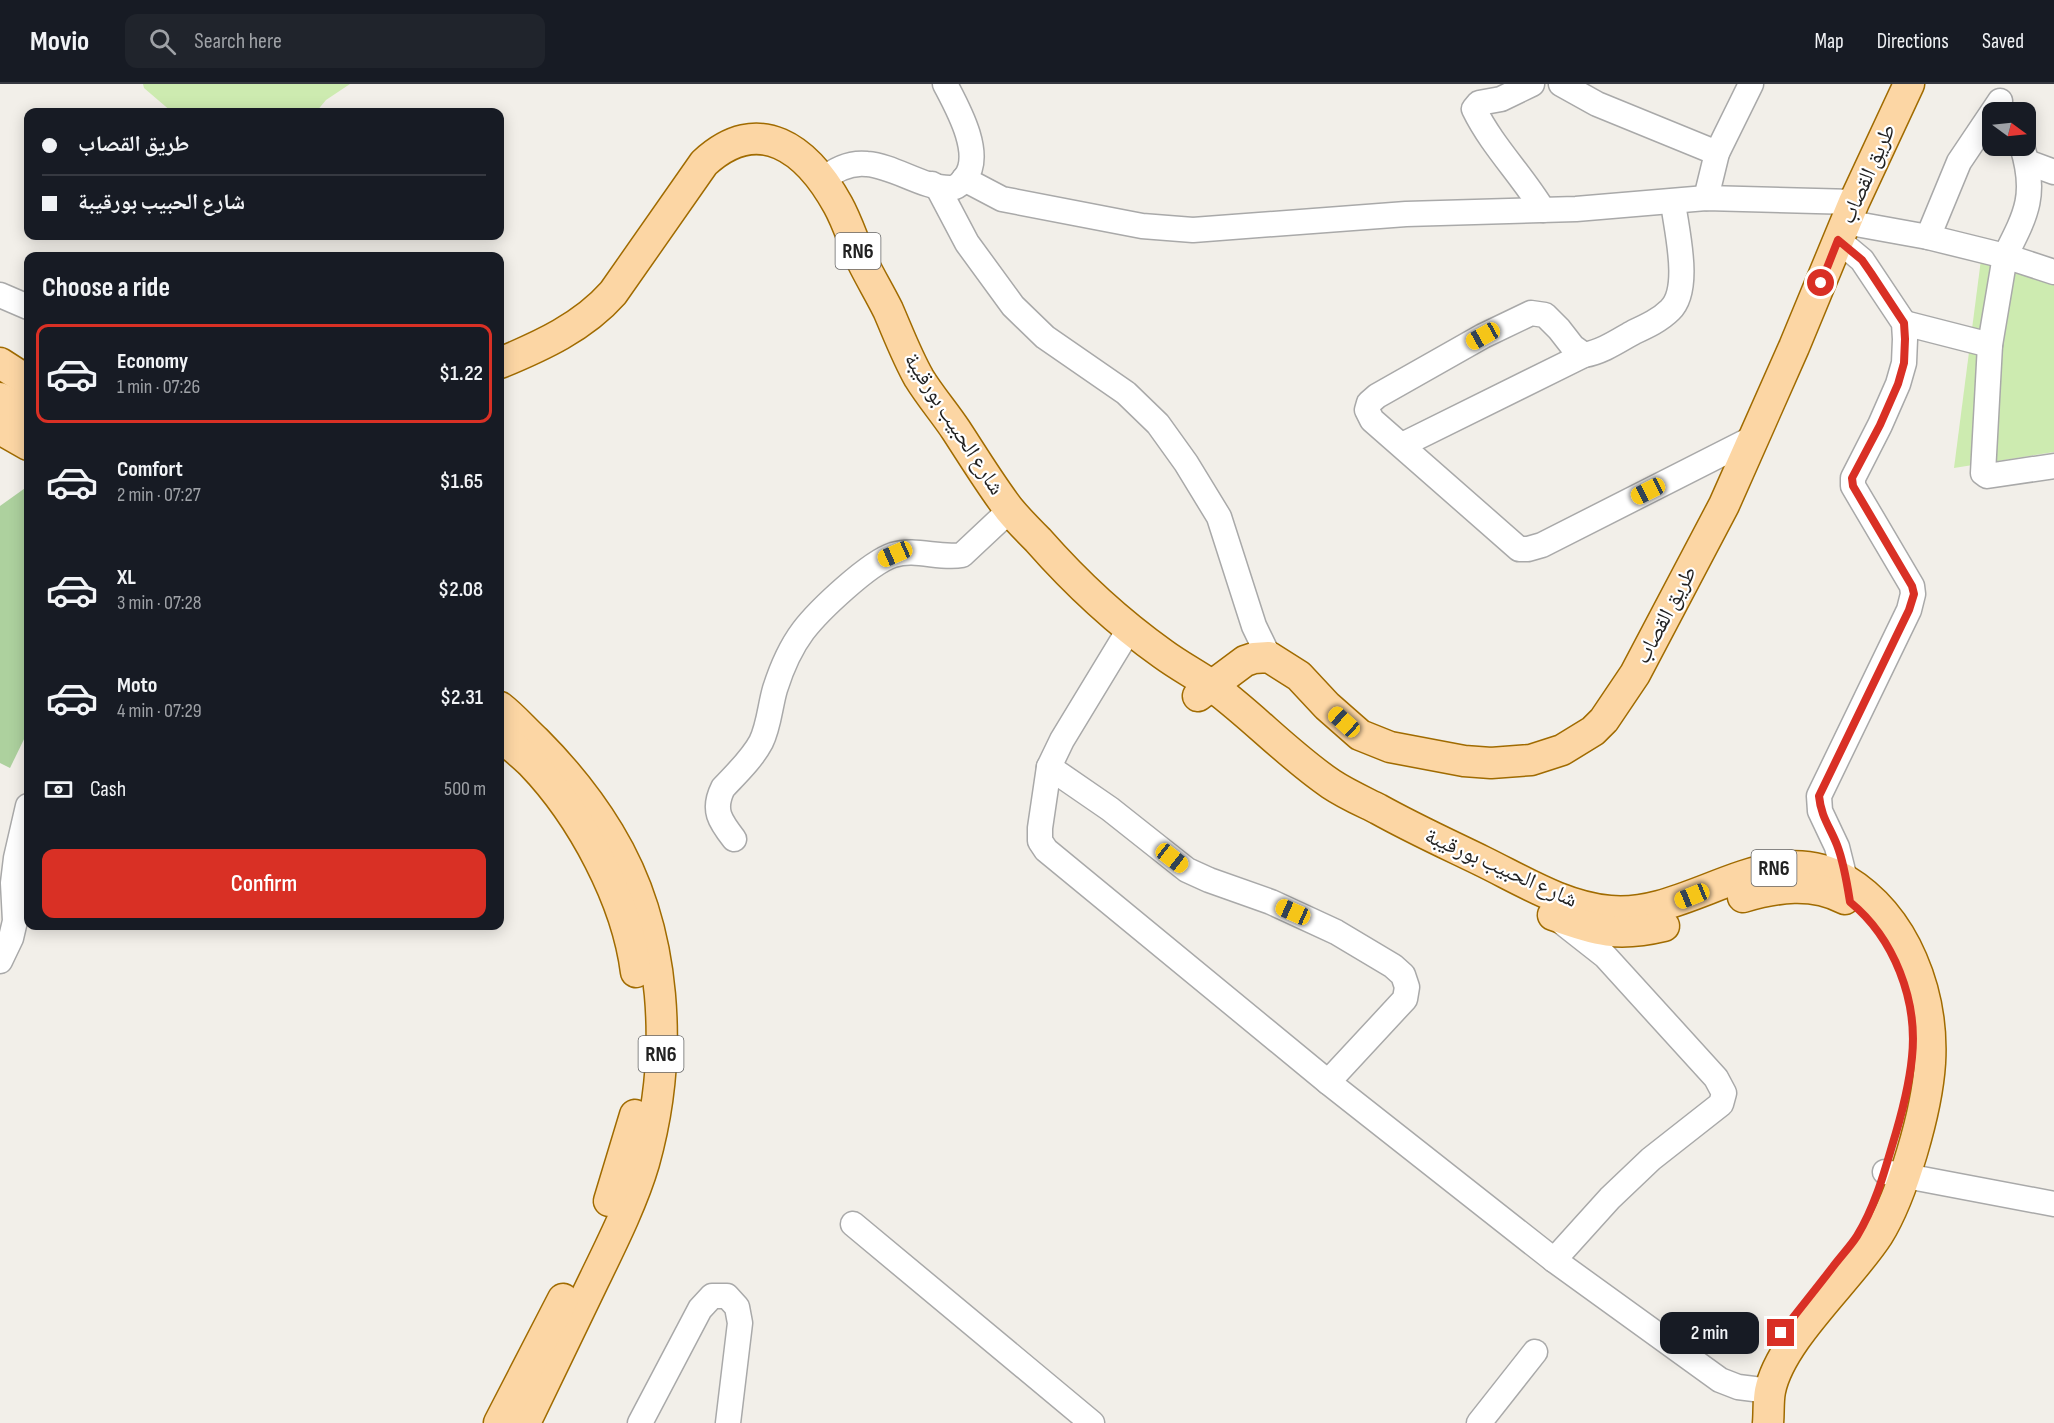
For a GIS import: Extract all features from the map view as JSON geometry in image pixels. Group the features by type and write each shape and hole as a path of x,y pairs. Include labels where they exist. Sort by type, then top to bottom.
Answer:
{"main road":[{"name":"طريق القصاب","path":"1269,657 1299,676 1327,706 1360,735 1390,747 1464,761 1491,763 1531,760 1562,750 1593,731 1604,720 1635,674 1724,505 1846,221 1910,84"},
{"name":"شارع الحبيب بورقيبة","path":"504,361 543,345 598,310 613,293 704,163 718,151 733,142 752,138 763,138 784,146 807,163 838,204 864,265 886,305 919,378 1010,510 1064,570 1164,655 1321,799 1358,821 1486,885 1554,916 1593,929 1641,931 1673,923 1733,900 1772,889 1815,888 1836,895 1848,891"},
{"path":"0,356 24,364"},
{"path":"0,363 24,378"},
{"path":"0,398 24,412"},
{"path":"0,429 24,443"},
{"path":"1204,691 1245,661 1269,657"},
{"name":"شارع الحبيب بورقيبة","path":"1204,691 1331,784 1421,833 1563,901 1609,911 1637,911 1670,904 1752,873 1788,866 1810,867 1878,908 1894,927 1912,958 1918,974 1930,1029 1930,1066 1916,1094 1922,1115 1894,1173 1891,1210 1877,1235 1794,1341 1761,1391 1750,1410 1752,1423"},
{"name":"RN6","path":"504,711 554,760 587,800 610,835 631,876 646,921 658,974 662,1031 658,1097 644,1164 614,1240 525,1423"},
{"name":"RN6","path":"499,1423 578,1269 612,1194 633,1124 642,1067 642,1011 635,959 622,914 604,868 581,829 556,794 531,763 504,739"},
{"name":"شارع الحبيب بورقيبة","path":"1761,1391 1768,1423"}],"street":[{"path":"821,181 848,165 867,164 932,184 951,188 958,186 969,172 972,153 962,117 945,84"},
{"path":"1532,84 1501,99 1479,103 1474,109 1486,133 1509,161 1543,210"},
{"path":"1561,84 1597,104 1717,153"},
{"path":"1706,198 1717,153 1751,84"},
{"path":"1928,237 1959,162 2000,99"},
{"path":"2024,156 2031,190 2024,219 2005,256 1990,345 1983,473 1987,476 2054,466"},
{"path":"2027,156 2054,172"},
{"path":"964,179 1002,199 1142,226 1193,231 1406,214 1543,210 1706,198 1928,237 2005,256 2054,272"},
{"path":"932,184 938,188 967,243 1013,306 1045,337 1126,393 1158,424 1186,463 1219,517 1254,627 1269,657"},
{"path":"1402,445 1584,355 1596,353 1656,321 1672,309 1679,296 1682,278 1672,202"},
{"path":"1846,221 1862,260 1904,323 1904,363 1898,384 1880,425 1852,478 1853,486 1906,574 1914,594 1909,610 1819,796 1820,811 1838,847 1848,891"},
{"path":"0,296 24,305"},
{"path":"1584,355 1573,347 1545,315 1531,313 1377,396 1369,403 1367,410 1372,420 1519,549 1542,545 1755,436"},
{"path":"1904,323 1990,345"},
{"path":"734,839 720,821 718,802 720,795 723,788 761,742 776,688 791,650 802,631 828,604 882,560 895,554 920,552 962,555 1010,510"},
{"path":"1130,628 1062,740 1049,767 1040,828 1040,841 1046,850 1328,1082 1554,1260 1720,1380 1761,1391"},
{"path":"1049,767 1110,809 1187,870 1271,902 1336,932 1393,966 1403,975 1407,987 1405,999 1328,1082"},
{"path":"0,961 11,938 15,921 13,892 15,866 24,824"},
{"path":"1554,916 1605,956 1716,1078 1724,1093 1721,1104 1651,1159 1610,1198 1554,1260"},
{"path":"1894,1173 2054,1204"},
{"path":"853,1224 1092,1423"},
{"path":"640,1423 700,1309 712,1296 727,1296 737,1307 740,1323 728,1423"},
{"path":"1479,1423 1535,1352"}],"green space":[{"path":"143,84 350,84 326,100 319,108 167,108 144,88"},
{"path":"1983,244 2054,259 2054,452 1954,468"},
{"path":"24,489 24,739 10,768 0,763 0,506"}],"route":[{"path":"1781,1333 1857,1236 1868,1214 1879,1190 1901,1117 1912,1054 1912,1018 1907,993 1887,945 1863,913 1850,902 1838,847 1820,811 1819,796 1909,610 1914,594 1906,574 1853,486 1852,478 1880,425 1898,384 1904,363 1904,323 1862,260 1838,240 1821,283"}]}
